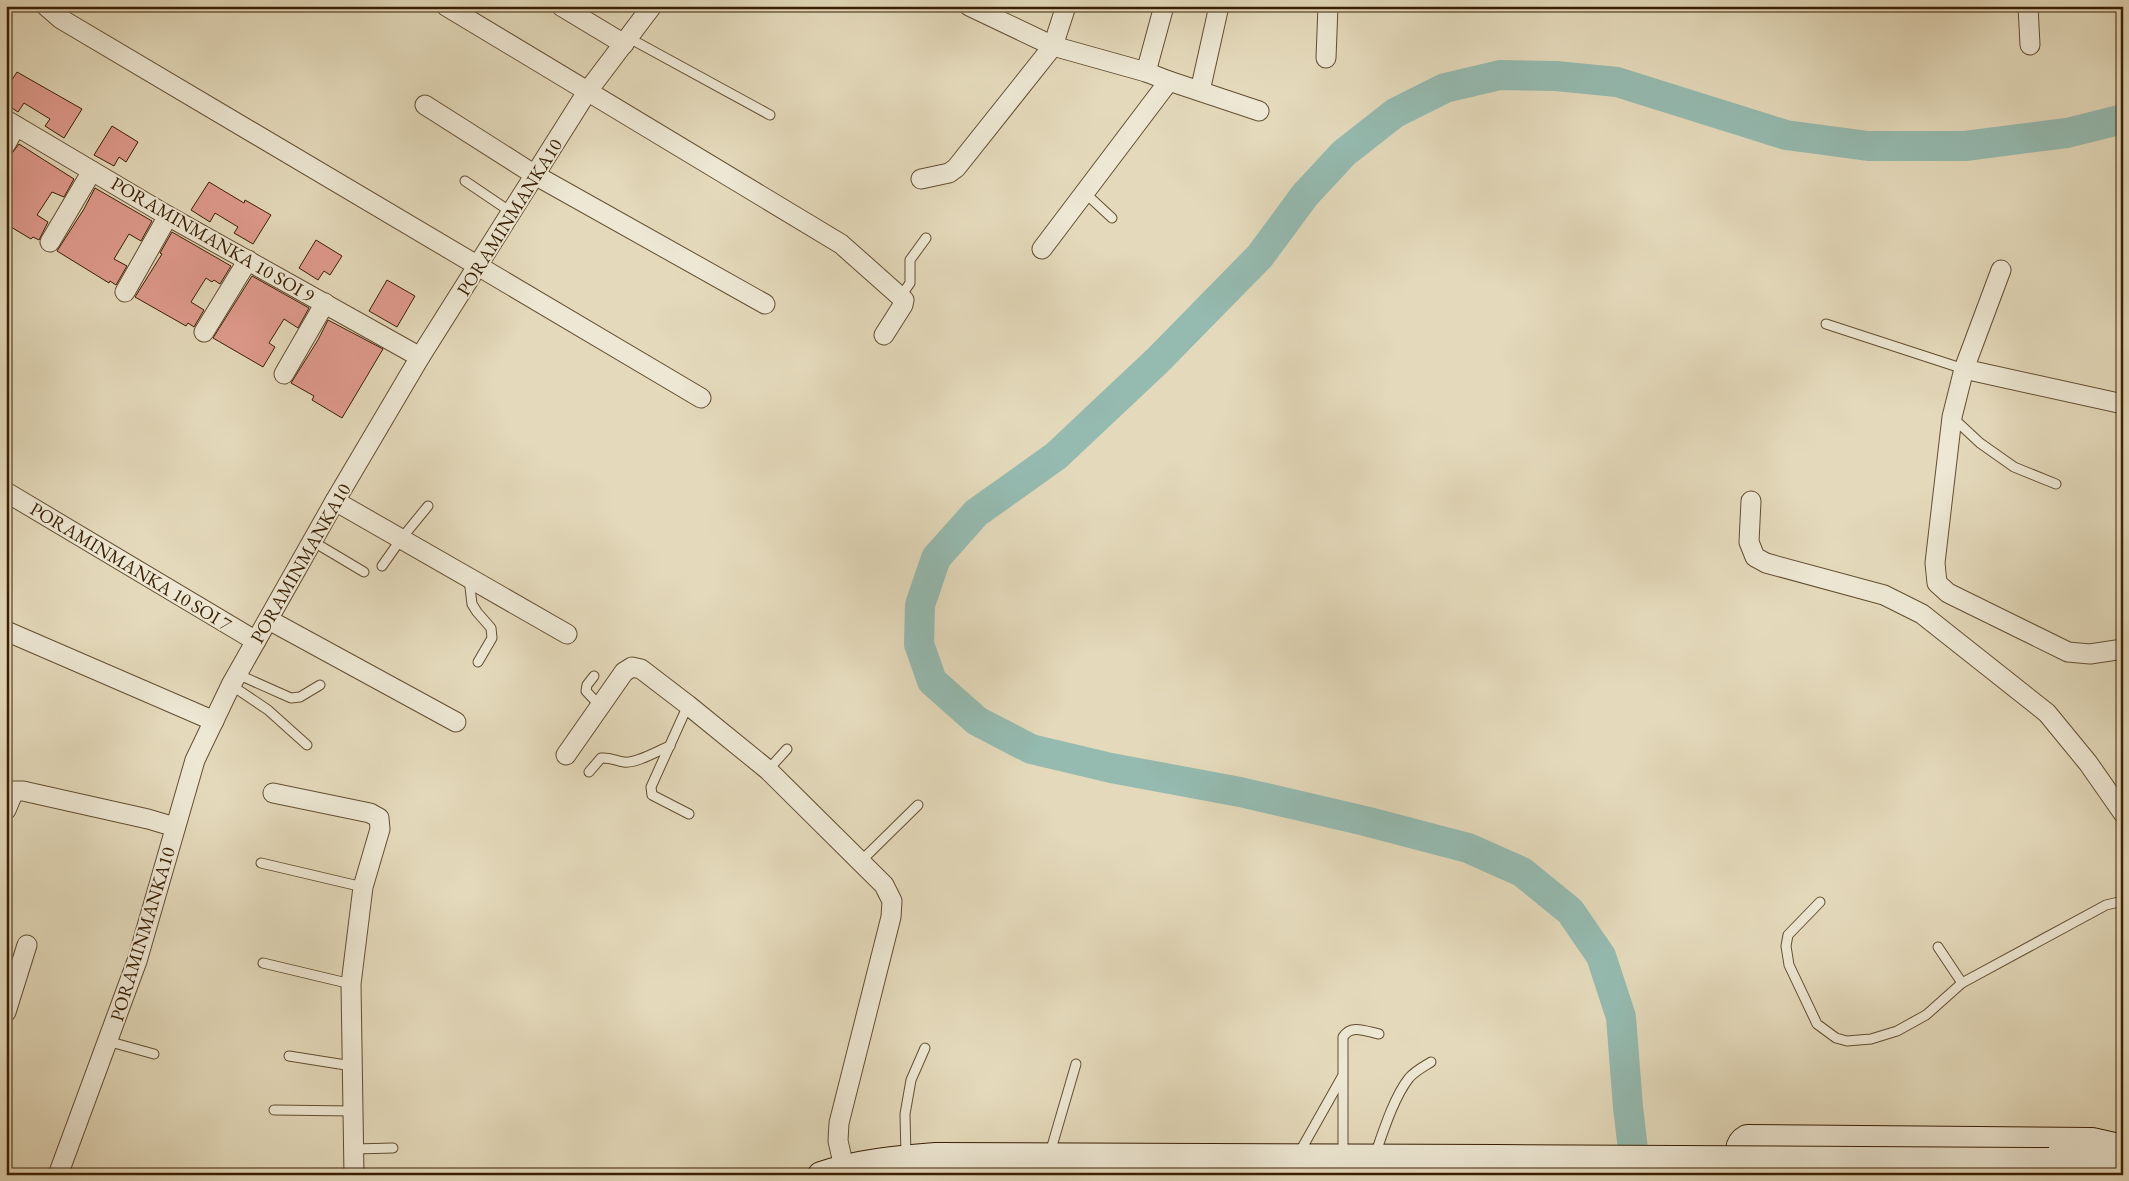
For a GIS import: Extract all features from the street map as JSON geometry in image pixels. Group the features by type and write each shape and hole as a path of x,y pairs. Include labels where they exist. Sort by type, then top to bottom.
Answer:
{"main road":[{"path":"1740,1175 1738,1147 1741,1141 1747,1138 2092,1141 2123,1148"},
{"path":"832,1171 906,1158 936,1156 2123,1162"}],"street":[{"path":"46,6 61,19 701,398"},
{"path":"446,6 841,244 904,300 903,305 884,335"},
{"path":"561,6 626,41"},
{"name":"PORAMINMANKA10","path":"58,1175 138,961 175,827 196,760 234,679 269,620 334,501 420,357 587,92 652,6"},
{"path":"969,6 1053,46 1146,72 1169,82 1259,111"},
{"path":"921,179 949,173 956,168 1053,46 1066,6"},
{"path":"1146,72 1164,6"},
{"path":"1200,91 1219,6"},
{"path":"1326,58 1328,6"},
{"path":"2028,6 2030,45"},
{"path":"1042,249 1169,82"},
{"path":"425,105 535,174 765,304"},
{"path":"6,144 11,123"},
{"name":"PORAMINMANKA 10 SOI 9","path":"11,123 168,216 420,357"},
{"path":"50,242 92,171"},
{"path":"125,292 168,216"},
{"path":"204,332 248,260"},
{"path":"2001,270 1964,369 1952,417 1935,563 1938,582 1948,593 2068,652 2090,654 2123,649"},
{"path":"284,374 325,303"},
{"path":"1964,369 2123,404"},
{"name":"PORAMINMANKA 10 SOI 7","path":"6,492 256,641"},
{"path":"334,501 567,634"},
{"path":"1751,501 1750,542 1755,557 1766,562 1884,595 1922,614 2047,713 2088,763 2123,814"},
{"path":"269,620 456,722"},
{"path":"6,631 214,721"},
{"path":"566,755 624,672 632,667 641,669 688,704 768,770 884,885 892,901 891,917 838,1122 838,1141 832,1171"},
{"path":"6,810 14,791 33,793 175,827"},
{"path":"273,793 370,813 379,818 380,829 363,887 351,984 354,1175"},
{"path":"6,1012 27,946"}],"lane":[{"path":"626,41 770,115"},
{"path":"465,181 511,212"},
{"path":"1084,192 1112,218"},
{"path":"901,296 910,283 910,260 926,238"},
{"path":"1826,324 1964,369"},
{"path":"1952,417 1980,443 2014,467 2056,484"},
{"path":"382,566 428,506"},
{"path":"312,541 364,572"},
{"path":"469,578 472,604 491,628 492,638 478,662"},
{"path":"594,676 587,685 586,691 600,706"},
{"path":"234,679 291,698 300,697 320,685"},
{"path":"234,679 307,745"},
{"path":"688,704 651,787 652,795 689,814"},
{"path":"589,772 601,758 607,757 625,762 632,761 670,746"},
{"path":"768,770 788,748"},
{"path":"860,862 918,805"},
{"path":"261,863 363,887"},
{"path":"1820,902 1788,935 1786,946 1789,965 1817,1024 1836,1038 1848,1042 1897,1031 1926,1015 1962,982 2106,906 2123,901"},
{"path":"1938,947 1962,982"},
{"path":"263,963 351,984"},
{"path":"1342,1157 1343,1037 1347,1030 1353,1028 1379,1034"},
{"path":"107,1042 154,1054"},
{"path":"906,1158 905,1114 911,1080 925,1048"},
{"path":"289,1056 352,1066"},
{"path":"1374,1157 1389,1117 1408,1080 1417,1070 1431,1062"},
{"path":"1049,1156 1076,1064"},
{"path":"1296,1157 1343,1074"},
{"path":"274,1110 353,1111"},
{"path":"354,1149 393,1148"}],"building":[{"path":"17,72 82,109 64,138 45,126 50,119 24,103 18,112 6,104 6,89"},
{"path":"112,126 138,142 126,162 119,157 114,166 94,155"},
{"path":"19,144 74,179 64,197 52,192 37,215 48,222 39,240 33,237 31,239 6,224 6,156 12,153"},
{"path":"209,182 244,203 245,200 271,215 253,244 234,233 238,227 215,213 210,222 191,210"},
{"path":"95,188 152,221 141,241 129,234 114,259 127,266 116,285 110,281 109,283 57,251"},
{"path":"172,232 231,266 220,284 206,278 191,302 204,310 194,327 188,323 186,326 135,297 162,254 160,253"},
{"path":"316,240 342,256 330,275 324,271 318,280 299,268"},
{"path":"252,276 309,308 298,328 284,319 269,343 275,347 263,367 213,338"},
{"path":"387,280 415,296 397,327 369,311"},
{"path":"328,320 383,349 342,418 312,400 314,396 291,383 318,340"}],"waterway":[{"path":"1636,1175 1628,1107 1621,1017 1601,956 1570,911 1522,872 1468,848 1365,821 1240,792 1111,768 1031,749 977,721 932,681 919,644 920,605 936,558 976,513 1056,456 1158,360 1260,256 1305,195 1344,153 1395,113 1445,88 1500,75 1556,76 1617,82 1786,135 1868,146 1965,146 2067,133 2123,119"}]}
